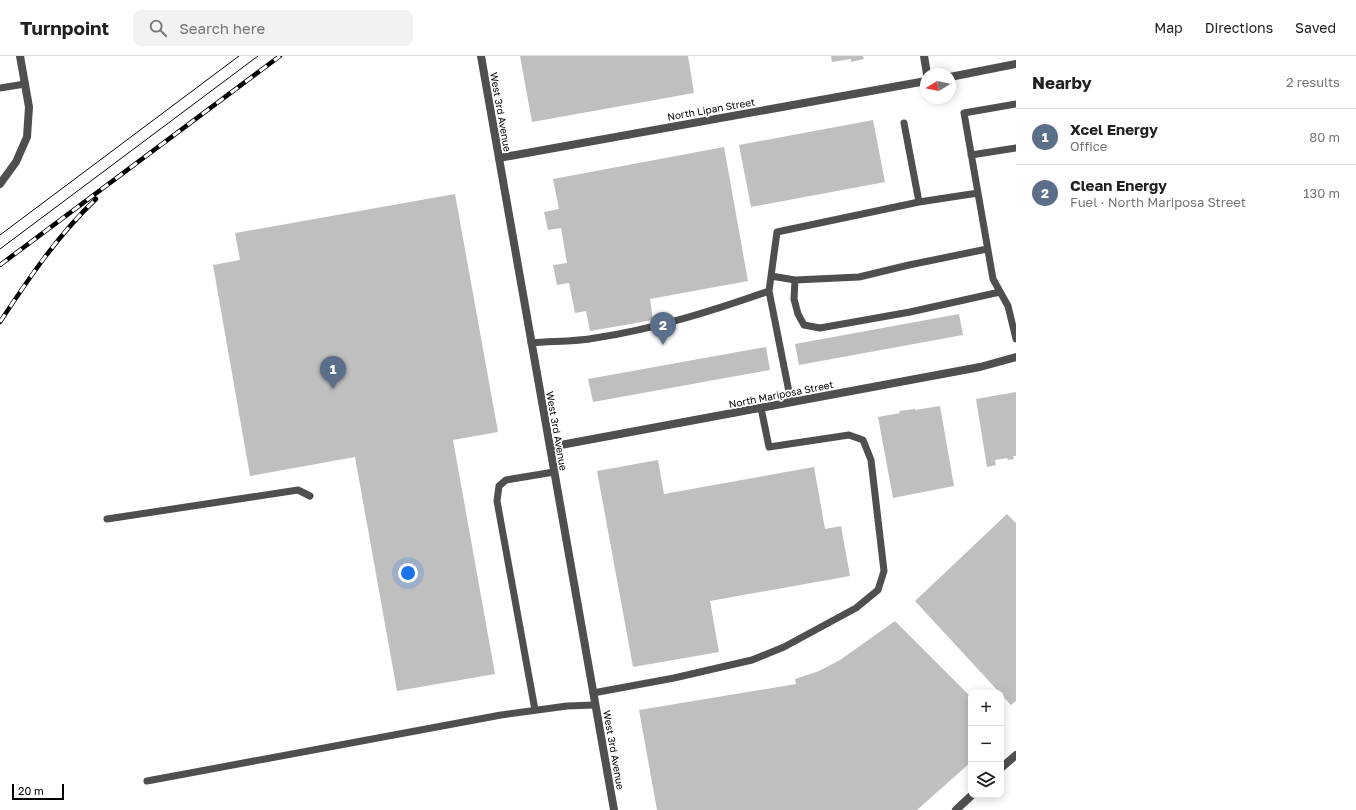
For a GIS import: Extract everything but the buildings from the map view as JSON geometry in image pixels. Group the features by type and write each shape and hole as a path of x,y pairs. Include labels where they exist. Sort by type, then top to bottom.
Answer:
{"street":[{"path":"0,184 16,162 27,137 29,107 20,56"},
{"name":"West 3rd Avenue","path":"481,56 614,810"},
{"path":"924,56 926,68"},
{"path":"956,76 1016,64"},
{"name":"North Lipan Street","path":"499,158 920,82"},
{"name":"North Mariposa Street","path":"550,447 980,367 1016,357"},
{"path":"1004,765 1016,754"},
{"path":"956,810 969,798"}],"lane":[{"path":"0,88 25,84"},
{"path":"1016,104 964,113 993,279 1008,306 1016,339"},
{"path":"904,123 919,202"},
{"path":"971,155 1016,148"},
{"path":"791,402 769,291 776,232 919,202 978,193"},
{"path":"771,276 796,280 859,277 988,249"},
{"path":"796,280 794,299 798,314 804,325 820,328 910,312 1000,292"},
{"path":"532,342 594,339 657,327 718,309 769,291"},
{"path":"593,693 674,678 752,660 784,647 856,608 878,590 884,571 872,460 863,440 848,435 769,447 761,408"},
{"path":"535,710 497,501 499,486 506,480 554,472"},
{"path":"107,519 298,490 310,496"},
{"path":"147,781 494,716 567,706 595,705"}],"tram line":[{"path":"0,235 239,56"},
{"path":"0,249 258,56"}],"railway":[{"path":"0,265 280,56"},
{"path":"0,322 33,273 57,242 96,199"}],"place":[{"name":"Clean Energy","path":"663,345"},
{"name":"Xcel Energy","path":"333,389"}]}
